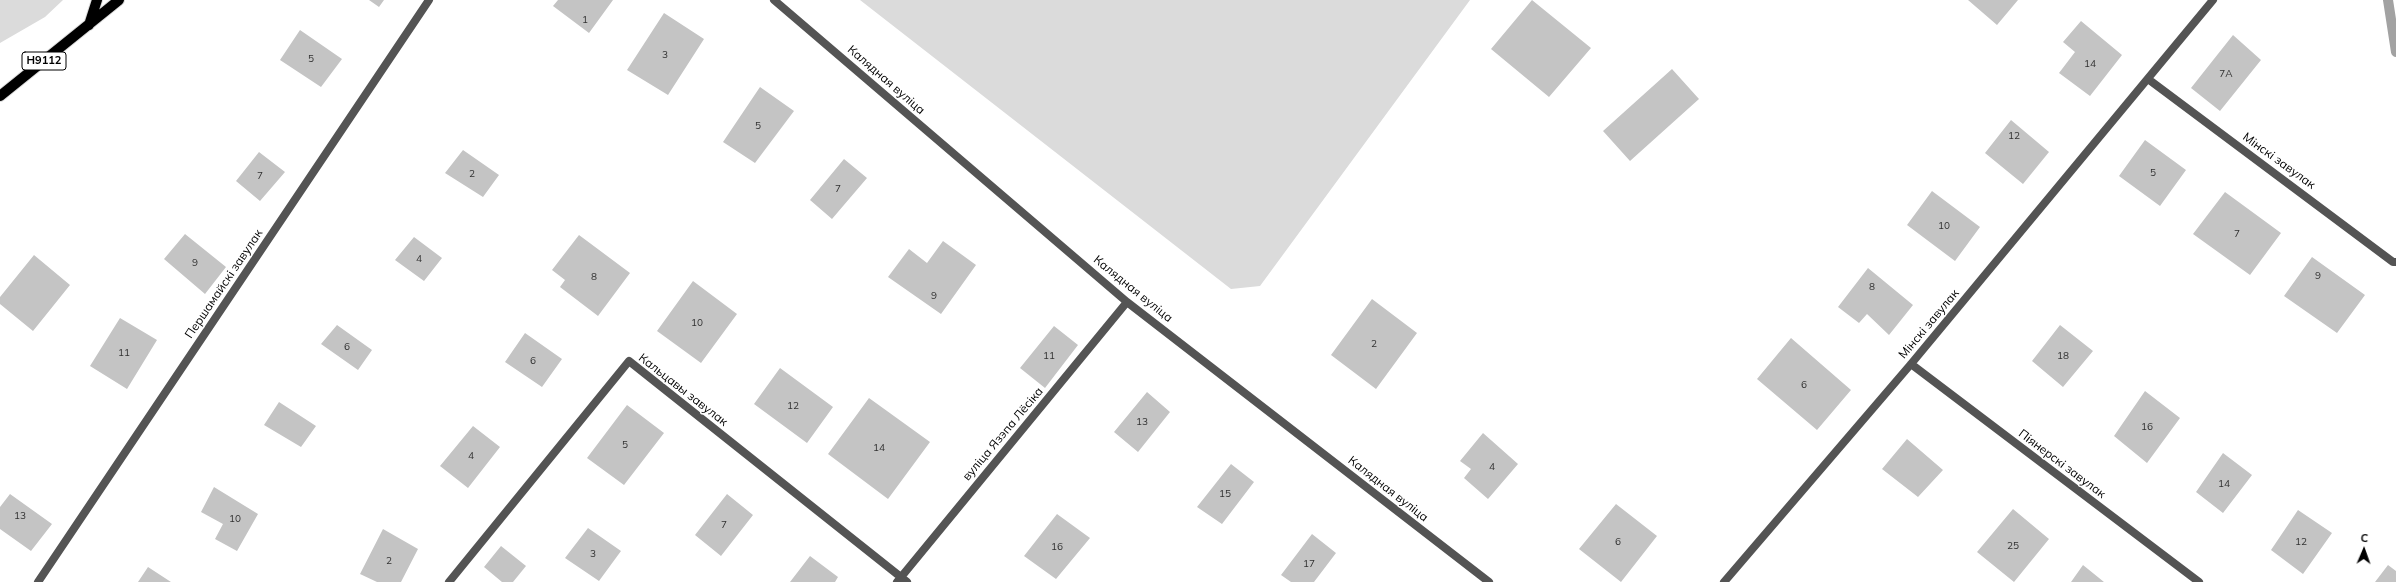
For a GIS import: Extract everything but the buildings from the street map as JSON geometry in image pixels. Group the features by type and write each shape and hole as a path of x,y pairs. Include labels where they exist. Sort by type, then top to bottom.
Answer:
{"main road":[{"path":"89,25 97,0"},
{"name":"Н9112","path":"0,96 119,0"}],"street":[{"name":"Першамайскі завулак","path":"38,582 429,0"},
{"name":"Калядная вуліца","path":"774,0 1127,302 1489,582"},
{"name":"Мінскі завулак","path":"1724,582 1911,364 2213,0"},
{"name":"Мінскі завулак","path":"2148,79 2393,262 2396,262"},
{"name":"вуліца Язэпа Лёсіка","path":"902,580 1127,302"},
{"name":"Кальцавы завулак","path":"449,582 629,361 902,580"},
{"name":"Піянерскі завулак","path":"1911,364 2199,582"}],"shaded area":[{"path":"0,0 63,0 45,17 0,43"},
{"path":"860,0 1470,0 1260,286 1231,289"}],"waterway":[{"path":"2388,0 2396,52"}]}
